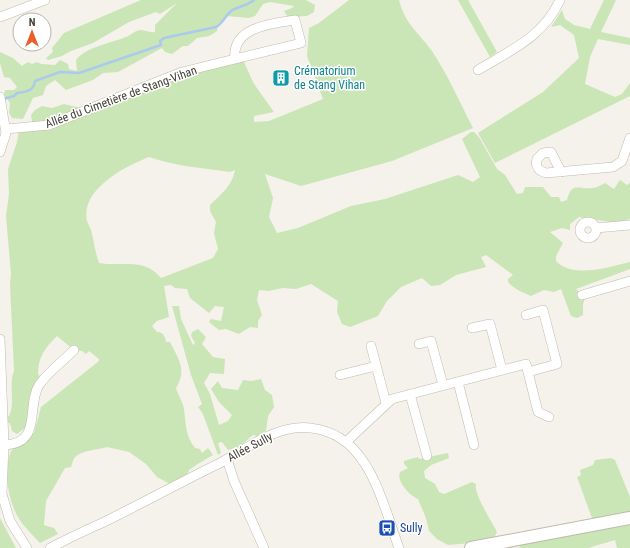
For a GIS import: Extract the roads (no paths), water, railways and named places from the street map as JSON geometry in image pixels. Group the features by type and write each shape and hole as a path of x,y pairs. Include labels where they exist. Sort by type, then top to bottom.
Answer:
{"street":[{"path":"0,17 45,0"},
{"path":"478,70 535,35 546,23 560,0"},
{"name":"Allée du Cimetière de Stang-Vihan","path":"6,129 49,125 158,80 189,70 301,44 295,20 269,25 247,32 236,45 235,59"},
{"path":"0,99 6,129 6,136 0,152"},
{"path":"562,172 613,167 627,158 630,141"},
{"path":"596,228 630,224"},
{"path":"582,295 630,281"},
{"path":"526,315 543,310 557,364 528,372"},
{"path":"472,328 490,324 502,370"},
{"path":"0,339 4,446 2,488 3,502 10,521 27,548"},
{"path":"419,344 431,341 443,385"},
{"path":"371,346 386,403"},
{"path":"4,446 16,444 25,437 32,422 36,395 39,386 74,350"},
{"path":"346,442 392,399 526,364 538,412 549,417"},
{"path":"340,375 376,366"},
{"path":"458,382 474,445"},
{"path":"410,394 426,456"},
{"name":"Allée Sully","path":"50,548 270,436 290,429 319,429 334,434 346,442 362,459 374,480 399,548"},
{"path":"227,459 234,481 264,548"},
{"path":"471,548 516,544 630,518"}],"waterway":[{"path":"3,99 29,90 33,87 35,81 60,72 79,73 161,45 160,41 164,38 216,27 231,11 254,0"}],"place":[{"name":"Crématorium de Stang Vihan","path":"281,78"},
{"name":"Sully","path":"387,528"}]}
